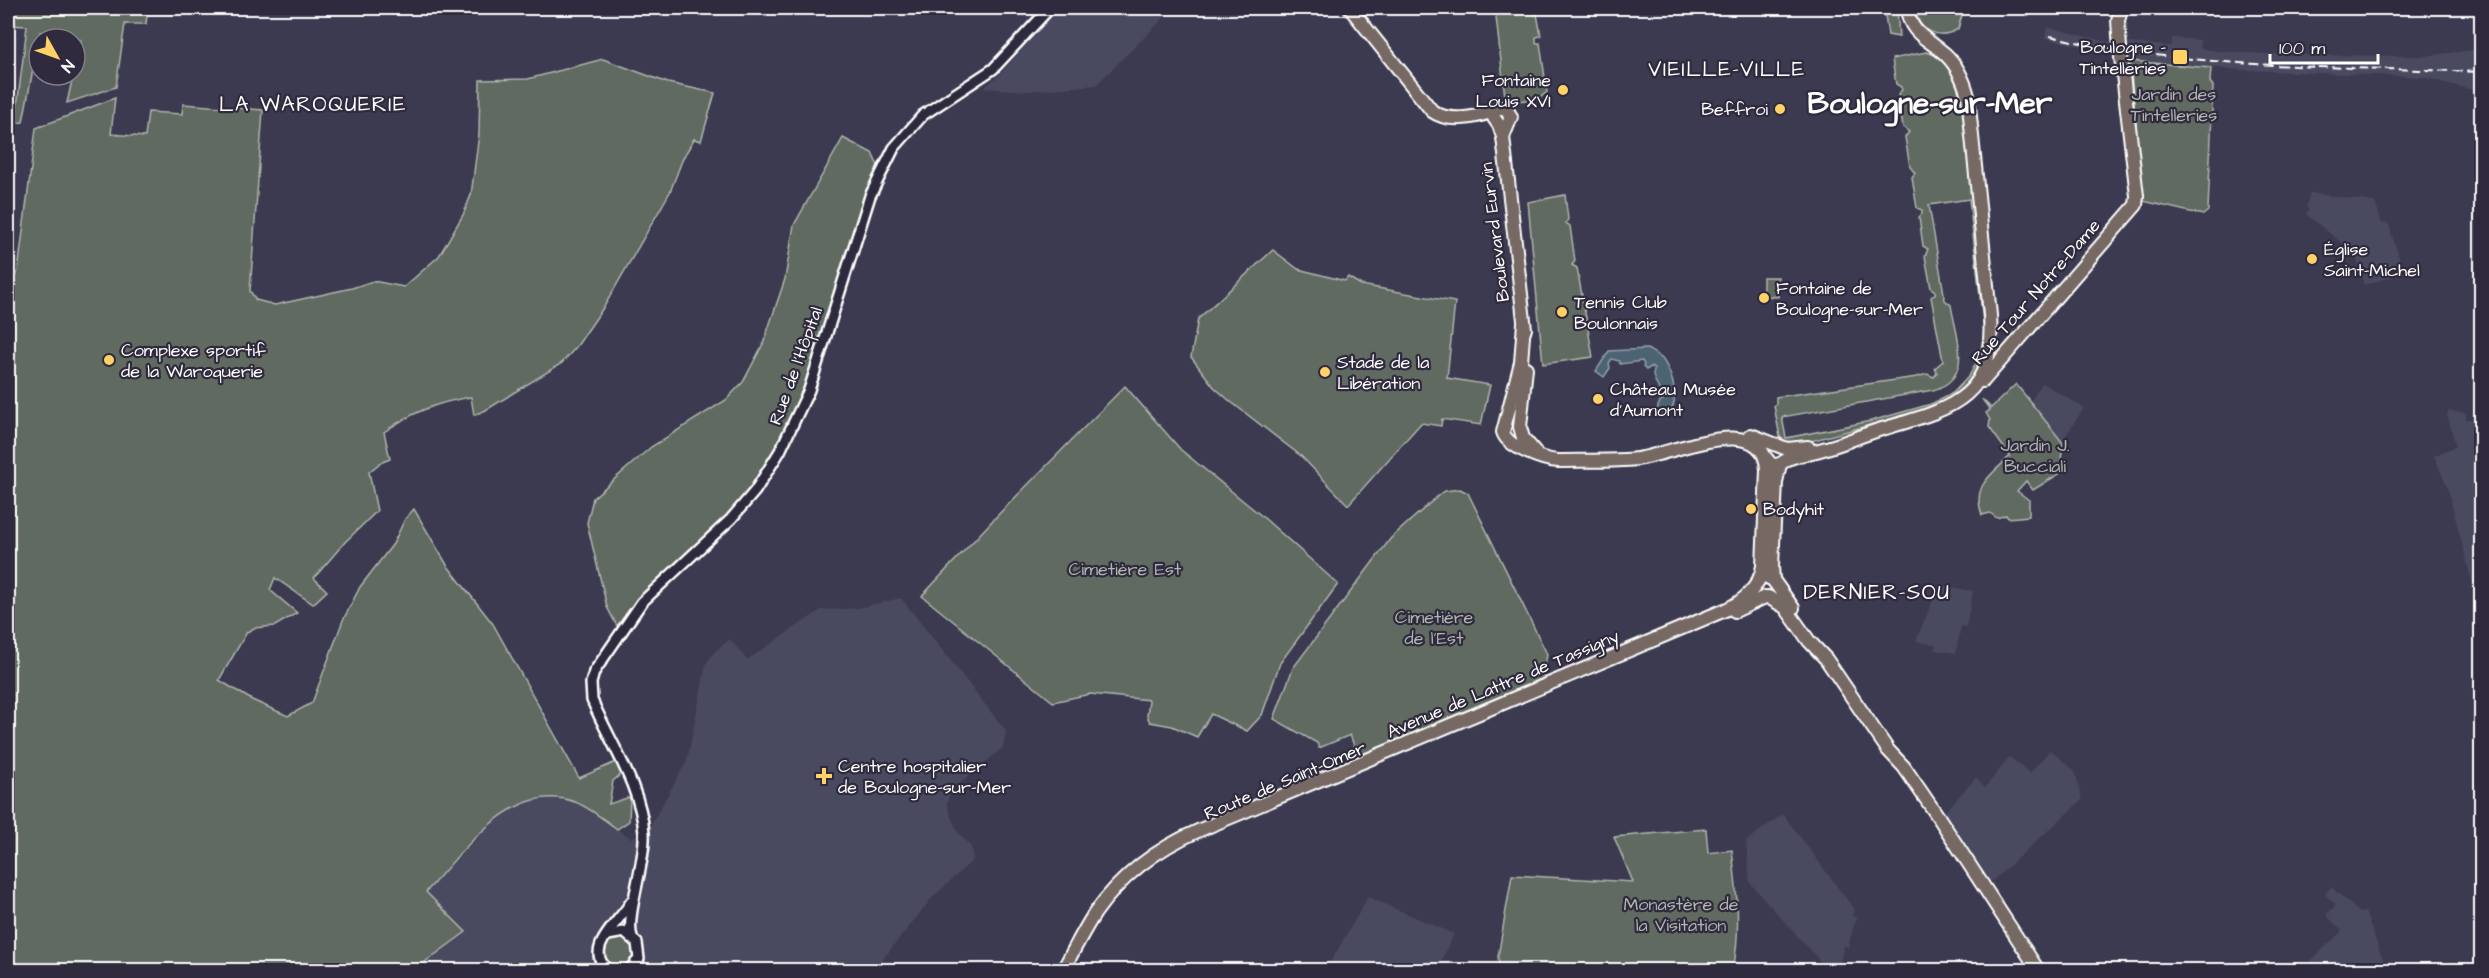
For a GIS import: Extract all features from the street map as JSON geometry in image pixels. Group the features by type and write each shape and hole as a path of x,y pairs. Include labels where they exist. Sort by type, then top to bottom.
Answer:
{"main road":[{"name":"Boulevard Eurvin","path":"1350,8 1435,113 1451,118 1497,121 1527,357 1517,434"},
{"path":"1907,8 1908,20 1914,29 1950,59 1960,73 1968,96 1992,335 1996,355 2001,357 2007,353"},
{"name":"Rue Tour Notre-Dame","path":"1960,400 1979,385 2136,205 2137,196 2118,31 2122,8"},
{"name":"Boulevard Eurvin","path":"1517,434 1512,422 1504,426 1521,362 1524,323"},
{"path":"1663,452 1692,440 1714,436 1752,436 1779,446 1802,448 1940,412 1960,400 1983,371 1989,357 1992,335"},
{"path":"1517,434 1541,457 1558,461 1635,459 1708,441 1746,440 1756,444 1772,464 1845,443 1873,431"},
{"path":"1779,446 1767,449 1763,566 1758,582 1758,593 1784,605 1809,641 1826,659"},
{"path":"1766,597 1775,592 1772,566 1776,483 1781,463 1786,456 1779,446"},
{"path":"1758,582 1767,577 1774,581 1888,750 1904,767 1939,818 2038,970"},
{"name":"Avenue de Lattre de Tassigny","path":"1257,806 1725,610 1742,600 1758,582"},
{"name":"Avenue de Lattre de Tassigny","path":"1542,693 1766,597"},
{"name":"Route de Saint-Omer","path":"1143,863 1177,845 1542,693"},
{"name":"Route de Saint-Omer","path":"1063,970 1097,911 1116,888 1143,863 1176,841 1257,806"}],"street":[{"name":"Rue de l'Hôpital","path":"640,877 644,856 641,812 634,790 592,700 590,688 592,676 642,602 731,519 754,491 780,451 807,395 878,177 902,138 927,112 990,71 1050,8"},
{"path":"597,970 600,945 627,909 640,877"},
{"path":"629,970 636,964 639,956 638,944 632,937 629,924 640,877"},
{"path":"606,936 619,932 632,937"},
{"path":"599,958 609,970"}],"shaded area":[{"path":"1058,8 1174,8 1096,85 1027,91 984,88 1001,73"},
{"path":"2047,27 2112,43 2114,53 2045,38"},
{"path":"2172,38 2200,40 2200,48 2216,51 2283,55 2425,56 2481,49 2481,92 2422,77 2244,70 2130,61 2129,43 2171,46"},
{"path":"2310,193 2375,202 2382,224 2388,222 2404,273 2364,285 2355,254 2306,214 2309,209 2306,207"},
{"path":"1647,349 1663,360 1670,373 1675,396 1667,415 1656,412 1660,401 1666,395 1659,390 1653,376 1654,369 1651,367 1646,370 1642,361 1620,364 1619,361 1612,359 1609,363 1610,368 1604,377 1596,371 1609,351"},
{"path":"2042,383 2084,408 2062,441 2030,402"},
{"path":"2449,411 2466,413 2466,419 2481,420 2481,617 2447,486 2434,456 2456,446 2447,414"},
{"path":"1939,585 1973,591 1966,627 1961,626 1956,653 1935,650 1936,645 1916,641"},
{"name":"Centre hospitalier de Boulogne-sur-Mer","path":"901,598 1006,731 1003,748 950,791 947,803 951,817 958,832 971,847 973,860 932,898 874,970 414,970 459,924 426,892 496,818 511,808 547,797 563,799 576,802 631,838 650,826 687,761 706,664 715,651 730,639 747,660 821,610 858,608"},
{"path":"2050,750 2075,771 2082,800 1990,883 1944,813 1976,777 1985,788 2009,757 2030,773"},
{"path":"1783,814 1854,909 1852,916 1856,917 1848,947 1844,946 1838,970 1828,970 1750,883 1746,841"},
{"path":"2331,887 2360,913 2365,912 2387,970 2301,970 2342,931 2326,915 2336,905 2325,894"},
{"path":"1368,897 1454,934 1437,970 1326,970"}],"green space":[{"path":"8,8 148,8 146,24 125,24 116,87 67,103 71,87 87,87 87,27 27,27 27,87 30,87 23,122 15,123 27,26 8,25"},
{"path":"1495,8 1536,8 1541,36 1536,37 1536,43 1540,43 1547,92 1541,97 1514,102 1508,101 1505,97"},
{"path":"1884,8 1897,8 1899,37 1888,35"},
{"path":"1916,8 1964,8 1958,29 1936,34 1924,28 1920,23"},
{"path":"1926,52 1934,55 1952,74 1958,90 1963,107 1986,332 1980,358 1976,369 1964,387 1931,408 1793,446 1780,437 1774,406 1776,397 1927,374 1934,377 1937,373 1935,368 1943,361 1931,297 1935,291 1931,288 1925,256 1928,249 1923,246 1919,217 1922,210 1917,208 1912,177 1915,173 1910,167 1905,137 1909,132 1903,127 1898,94 1902,90 1896,84 1892,59","holes":["1969,199 1984,332 1980,356 1969,376 1953,393 1931,404 1871,421 1786,438 1782,417 1933,390 1946,384 1954,376 1960,355 1959,343 1951,305 1945,300 1929,205"]},
{"path":"603,59 668,83 715,93 701,141 694,139 683,158 670,192 605,305 577,346 562,363 486,410 474,415 471,397 459,399 425,409 384,432 390,459 380,463 369,472 377,511 345,542 314,578 327,591 313,604 275,578 270,590 297,613 275,626 254,628 247,632 219,680 252,700 288,716 312,703 343,620 360,587 393,544 405,519 414,509 447,565 493,624 579,778 616,762 621,774 613,781 609,804 630,797 629,821 617,829 580,804 552,798 531,801 510,810 473,840 426,892 466,932 414,970 8,970 8,287 18,271 36,128 115,98 111,134 145,137 148,112 182,114 183,104 263,110 250,291 256,300 275,305 352,288 373,281 404,287 439,256 463,215 471,195 479,134 480,80 528,79"},
{"name":"Jardin des Tintelleries","path":"2130,61 2211,68 2210,82 2213,86 2208,211 2203,215 2143,201"},
{"path":"843,138 872,153 878,166 860,212 822,337 797,405 773,456 727,518 637,599 617,626 607,607 587,523 593,498 651,447 726,400 743,382 763,344 785,279 794,225"},
{"name":"Tennis Club Boulonnais","path":"1565,195 1568,219 1566,223 1570,226 1575,261 1572,265 1577,268 1593,357 1543,364 1528,202"},
{"name":"Stade de la Libération","path":"1273,250 1298,269 1345,281 1348,277 1361,285 1455,302 1447,378 1490,385 1481,425 1442,419 1441,426 1421,423 1348,505 1301,456 1214,387 1191,357 1198,319"},
{"path":"1763,277 1778,277 1778,297 1763,296"},
{"name":"Jardin J. Bucciali","path":"2016,384 2063,443 2061,460 2067,469 2033,490 2026,481 2017,491 2029,500 2029,516 2008,518 2006,515 1997,518 1990,513 1982,515 1979,505 1981,488 1990,475 2010,456 1989,427 1990,420 1986,413 1990,410 1982,399 1991,408"},
{"name":"Cimetière Est","path":"1125,386 1181,450 1263,517 1338,584 1280,663 1262,715 1247,731 1211,714 1197,737 1172,726 1150,722 1147,716 1149,700 1090,694 1053,702 922,596"},
{"name":"Cimetière de l'Est","path":"1460,489 1468,493 1547,654 1543,678 1358,756 1350,735 1319,748 1317,743 1274,719 1293,668 1391,538 1439,495 1445,491"},
{"name":"Monastère de la Visitation","path":"1706,829 1708,853 1732,850 1738,925 1733,970 1500,970 1498,957 1512,875 1633,882 1614,837"},
{"path":"619,937 630,942 635,953 630,964 619,969 608,964 603,953 608,942"}],"railway":[{"path":"2050,36 2103,47 2210,61 2482,72"}],"place":[{"name":"Boulogne - Tintelleries","path":"2180,57"},
{"name":"Fontaine Louis XVI","path":"1563,90"},
{"name":"Beffroi","path":"1780,109"},
{"name":"Église Saint-Michel","path":"2312,259"},
{"name":"Fontaine de Boulogne-sur-Mer","path":"1764,298"},
{"name":"Tennis Club Boulonnais","path":"1562,312"},
{"name":"Complexe sportif de la Waroquerie","path":"109,360"},
{"name":"Stade de la Libération","path":"1325,372"},
{"name":"Château Musée d'Aumont","path":"1598,399"},
{"name":"Bodyhit","path":"1751,509"},
{"name":"Centre hospitalier de Boulogne-sur-Mer","path":"824,776"}],"district":[{"name":"VIEILLE-VILLE","path":"1727,69"},
{"name":"LA WAROQUERIE","path":"313,104"},
{"name":"Boulogne-sur-Mer","path":"1930,104"},
{"name":"DERNIER-SOU","path":"1877,592"}]}
